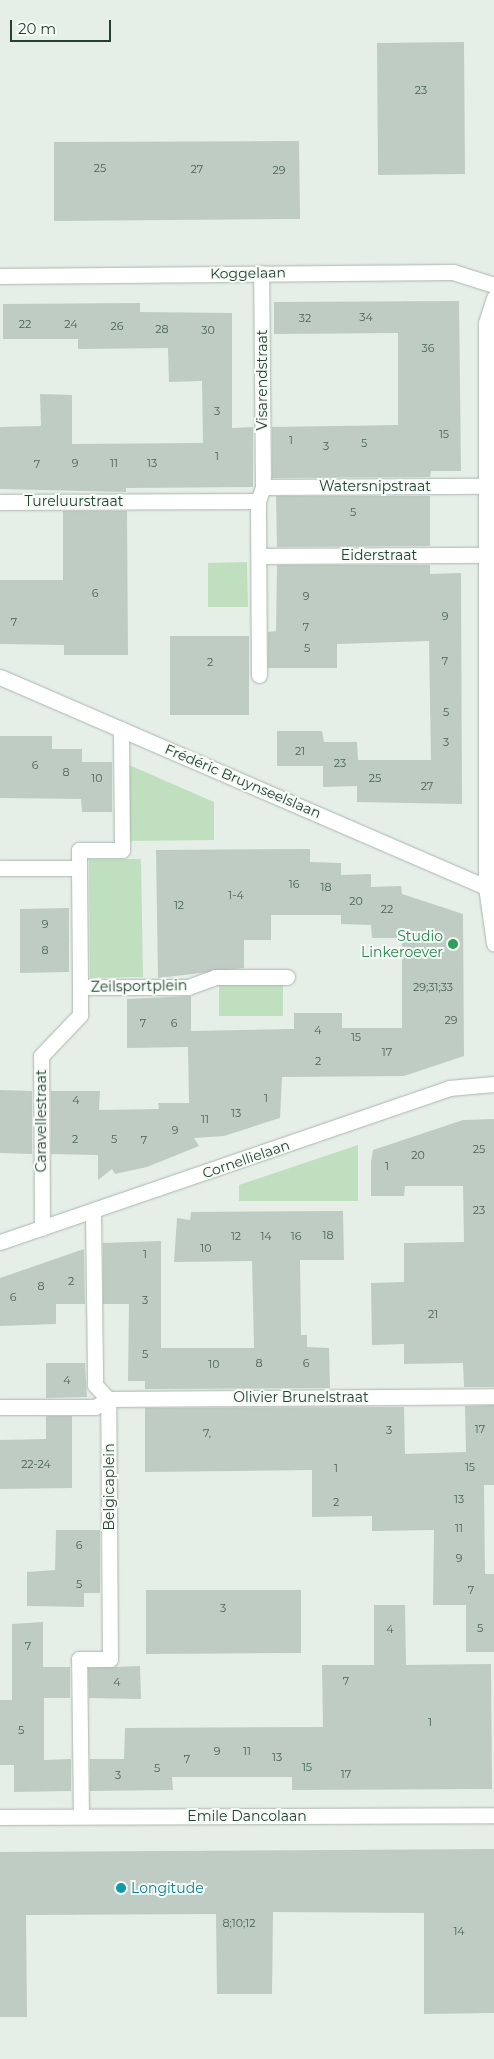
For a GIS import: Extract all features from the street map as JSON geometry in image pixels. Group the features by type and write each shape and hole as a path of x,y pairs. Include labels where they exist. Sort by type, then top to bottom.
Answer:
{"street":[{"name":"Koggelaan","path":"0,276 453,272 494,285"},
{"name":"Visarendstraat","path":"259,675 259,616 264,556 261,494 261,273"},
{"path":"494,298 486,323 488,486 491,523 488,555 486,887 494,943"},
{"name":"Watersnipstraat","path":"147,501 430,486 488,486"},
{"name":"Tureluurstraat","path":"0,502 147,501"},
{"name":"Eiderstraat","path":"264,556 488,555"},
{"name":"Frédéric Bruynseelslaan","path":"0,676 486,887"},
{"name":"Zeilsportplein","path":"121,729 122,850 79,850 74,868 80,993 188,987 215,977 287,977"},
{"path":"0,868 74,868"},
{"name":"Caravellestraat","path":"42,1228 41,1056 80,1015 80,993"},
{"name":"Cornellielaan","path":"0,1242 449,1088 494,1084"},
{"path":"93,1211 95,1385 108,1399"},
{"name":"Olivier Brunelstraat","path":"0,1407 95,1407 108,1399 494,1396"},
{"name":"Belgicaplein","path":"81,1816 80,1659 110,1659 108,1399"},
{"name":"Emile Dancolaan","path":"0,1816 494,1815"}],"green space":[{"path":"247,562 248,607 208,607 208,563"},
{"path":"129,765 214,802 214,840 129,841"},
{"path":"89,859 141,859 143,977 90,978"},
{"path":"219,984 283,985 283,1016 219,1016"},
{"path":"358,1145 358,1201 239,1201 239,1185"}],"building":[{"path":"464,42 465,174 378,175 377,43"},
{"path":"299,141 300,219 54,221 54,142"},
{"path":"459,301 461,471 431,471 430,477 272,478 272,427 398,425 398,333 274,334 274,302"},
{"path":"140,303 140,312 232,313 232,428 253,427 253,487 126,488 126,492 0,489 0,427 41,426 40,394 72,395 72,444 203,443 202,381 169,382 168,348 78,349 78,339 3,339 3,304"},
{"path":"276,496 430,496 430,546 277,547"},
{"path":"63,511 127,511 128,655 64,655 64,645 0,644 0,580 63,580"},
{"path":"277,565 430,565 430,574 461,573 462,804 357,802 357,786 323,787 323,766 277,766 277,731 322,731 324,742 357,742 358,760 431,760 429,641 337,644 337,668 268,668 268,632 276,631"},
{"path":"170,636 249,636 249,715 170,715"},
{"path":"0,736 52,736 52,749 82,749 82,762 112,762 112,812 82,812 81,799 0,798"},
{"path":"310,849 310,862 341,863 341,875 371,874 371,887 401,886 402,894 463,914 464,1056 404,1076 282,1077 280,1118 224,1136 194,1138 199,1146 147,1167 115,1174 112,1169 98,1180 98,1155 51,1154 51,1091 100,1091 99,1110 159,1109 158,1103 189,1103 188,1047 127,1048 127,999 191,996 191,1031 294,1029 294,1013 342,1013 342,1028 402,1028 402,938 372,938 371,925 341,924 341,915 271,915 271,940 244,940 244,968 158,978 156,850"},
{"path":"69,908 69,972 20,973 20,909"},
{"path":"0,1090 32,1091 32,1154 0,1153"},
{"path":"494,1119 494,1387 464,1387 463,1363 404,1364 404,1344 372,1345 371,1283 404,1282 404,1243 464,1242 463,1186 405,1186 404,1196 371,1196 371,1162 373,1150 463,1120"},
{"path":"343,1211 344,1260 300,1260 301,1335 307,1335 307,1347 329,1348 330,1388 145,1389 145,1381 128,1381 129,1304 103,1304 103,1243 161,1241 161,1348 254,1348 252,1261 174,1262 177,1218 190,1220 191,1212"},
{"path":"84,1249 85,1304 56,1304 56,1324 0,1326 0,1278"},
{"path":"46,1363 85,1363 87,1397 46,1398"},
{"path":"494,1405 494,1485 484,1485 485,1574 494,1574 494,1652 466,1652 466,1605 433,1605 434,1530 372,1531 372,1516 312,1517 312,1470 145,1472 145,1408 404,1407 405,1454 466,1452 465,1406"},
{"path":"46,1416 72,1416 72,1488 0,1489 0,1440 46,1439"},
{"path":"56,1530 100,1530 100,1593 84,1593 84,1607 27,1606 27,1572 55,1570"},
{"path":"146,1590 301,1590 301,1653 146,1654"},
{"path":"374,1605 405,1605 406,1665 491,1664 492,1789 292,1790 292,1777 172,1777 173,1790 90,1791 90,1759 124,1759 125,1728 323,1727 322,1665 374,1665"},
{"path":"43,1622 43,1667 70,1667 70,1698 44,1698 44,1760 71,1759 71,1791 14,1792 14,1765 0,1765 0,1700 12,1700 12,1624"},
{"path":"140,1666 141,1699 89,1698 88,1668"},
{"path":"494,1849 494,2013 424,2014 424,1913 273,1912 272,1994 217,1994 216,1914 26,1915 27,2017 0,2017 0,1852"}],"place":[{"name":"Studio Linkeroever","path":"453,944"},
{"name":"Longitude","path":"121,1888"}]}
